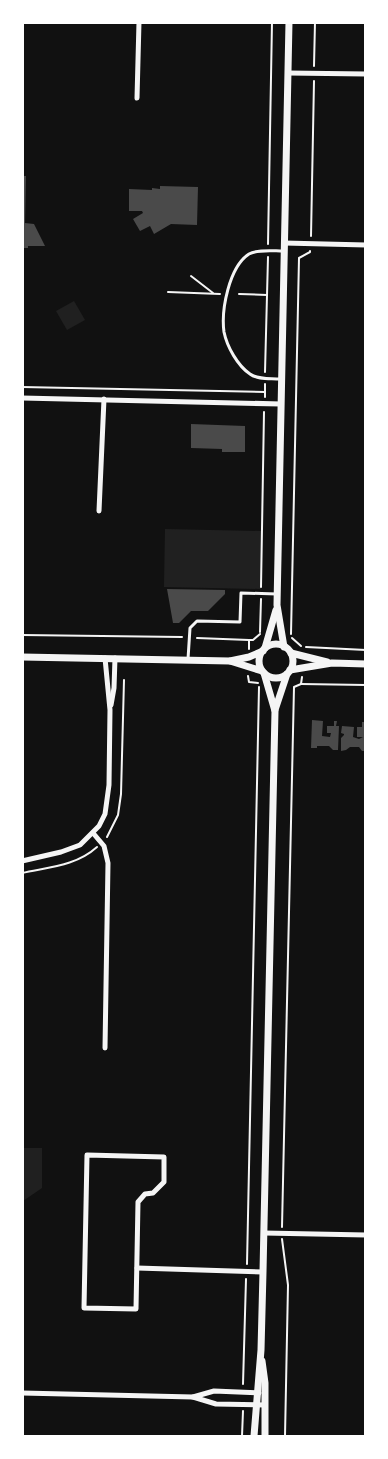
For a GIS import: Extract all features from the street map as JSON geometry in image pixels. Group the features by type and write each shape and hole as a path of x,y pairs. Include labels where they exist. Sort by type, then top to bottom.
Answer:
{"street":[{"path":"137,98 139,22"},
{"path":"284,647 277,594 289,22"},
{"path":"288,73 366,74"},
{"path":"284,247 311,244 366,245"},
{"path":"22,398 281,404"},
{"path":"99,512 104,399"},
{"path":"254,1436 261,1350 275,711 259,661 277,605"},
{"path":"22,657 230,660 249,657 274,645 284,647 291,653 332,663"},
{"path":"275,711 293,662 291,653"},
{"path":"22,860 80,845 99,826 105,814 108,800 110,710 106,658"},
{"path":"110,710 114,688 115,658"},
{"path":"230,660 263,672 273,678 278,678 302,668 332,663 366,664"},
{"path":"93,833 104,846 108,863 105,1048"},
{"path":"87,1155 164,1157 164,1182 153,1193 145,1194 138,1202 137,1268 136,1309 84,1308 87,1155"},
{"path":"264,1233 366,1235"},
{"path":"137,1268 263,1272"},
{"path":"261,1350 265,1394 265,1436"},
{"path":"193,1397 214,1391 265,1394"},
{"path":"22,1393 193,1397 216,1404 265,1405"}],"lane":[{"path":"281,379 254,376 242,368 230,349 224,331 227,294 237,266 253,252 284,247"},
{"path":"188,660 190,628 197,622 240,622 241,593 277,594"}],"path":[{"path":"22,635 253,640 260,634 272,22"},
{"path":"316,22 311,244 310,252 299,258 291,637 302,647 366,650"},
{"path":"168,292 213,293 191,276"},
{"path":"239,294 267,295"},
{"path":"22,388 265,392"},
{"path":"249,640 249,657"},
{"path":"243,1392 259,683 248,682 248,667"},
{"path":"301,684 302,668"},
{"path":"285,1436 288,1285 281,1233 294,687 301,684 366,685"},
{"path":"242,1436 243,1405"}],"shaded area":[{"path":"74,301 85,320 67,330 56,311"},
{"path":"165,529 261,531 261,589 164,587"},
{"path":"23,1148 42,1148 42,1188 23,1201"}],"building":[{"path":"22,176 26,176 25,223 34,224 45,246 22,248"},
{"path":"160,186 198,187 197,225 171,224 154,234 150,226 140,231 133,219 143,213 142,211 129,211 129,189 152,190 152,188 160,189"},
{"path":"191,424 245,426 245,452 222,452 222,449 191,448"},
{"path":"167,589 225,590 225,594 208,611 191,611 179,623 173,623"},
{"path":"312,720 323,721 322,736 330,737 331,733 327,733 327,726 334,726 334,721 337,721 336,726 339,726 338,750 333,750 329,746 311,748"},
{"path":"362,722 366,722 366,751 362,751 359,747 350,747 341,751 341,738 344,735 341,733 342,726 354,727 353,737 359,739 363,737 357,737 357,727 362,727"}]}
